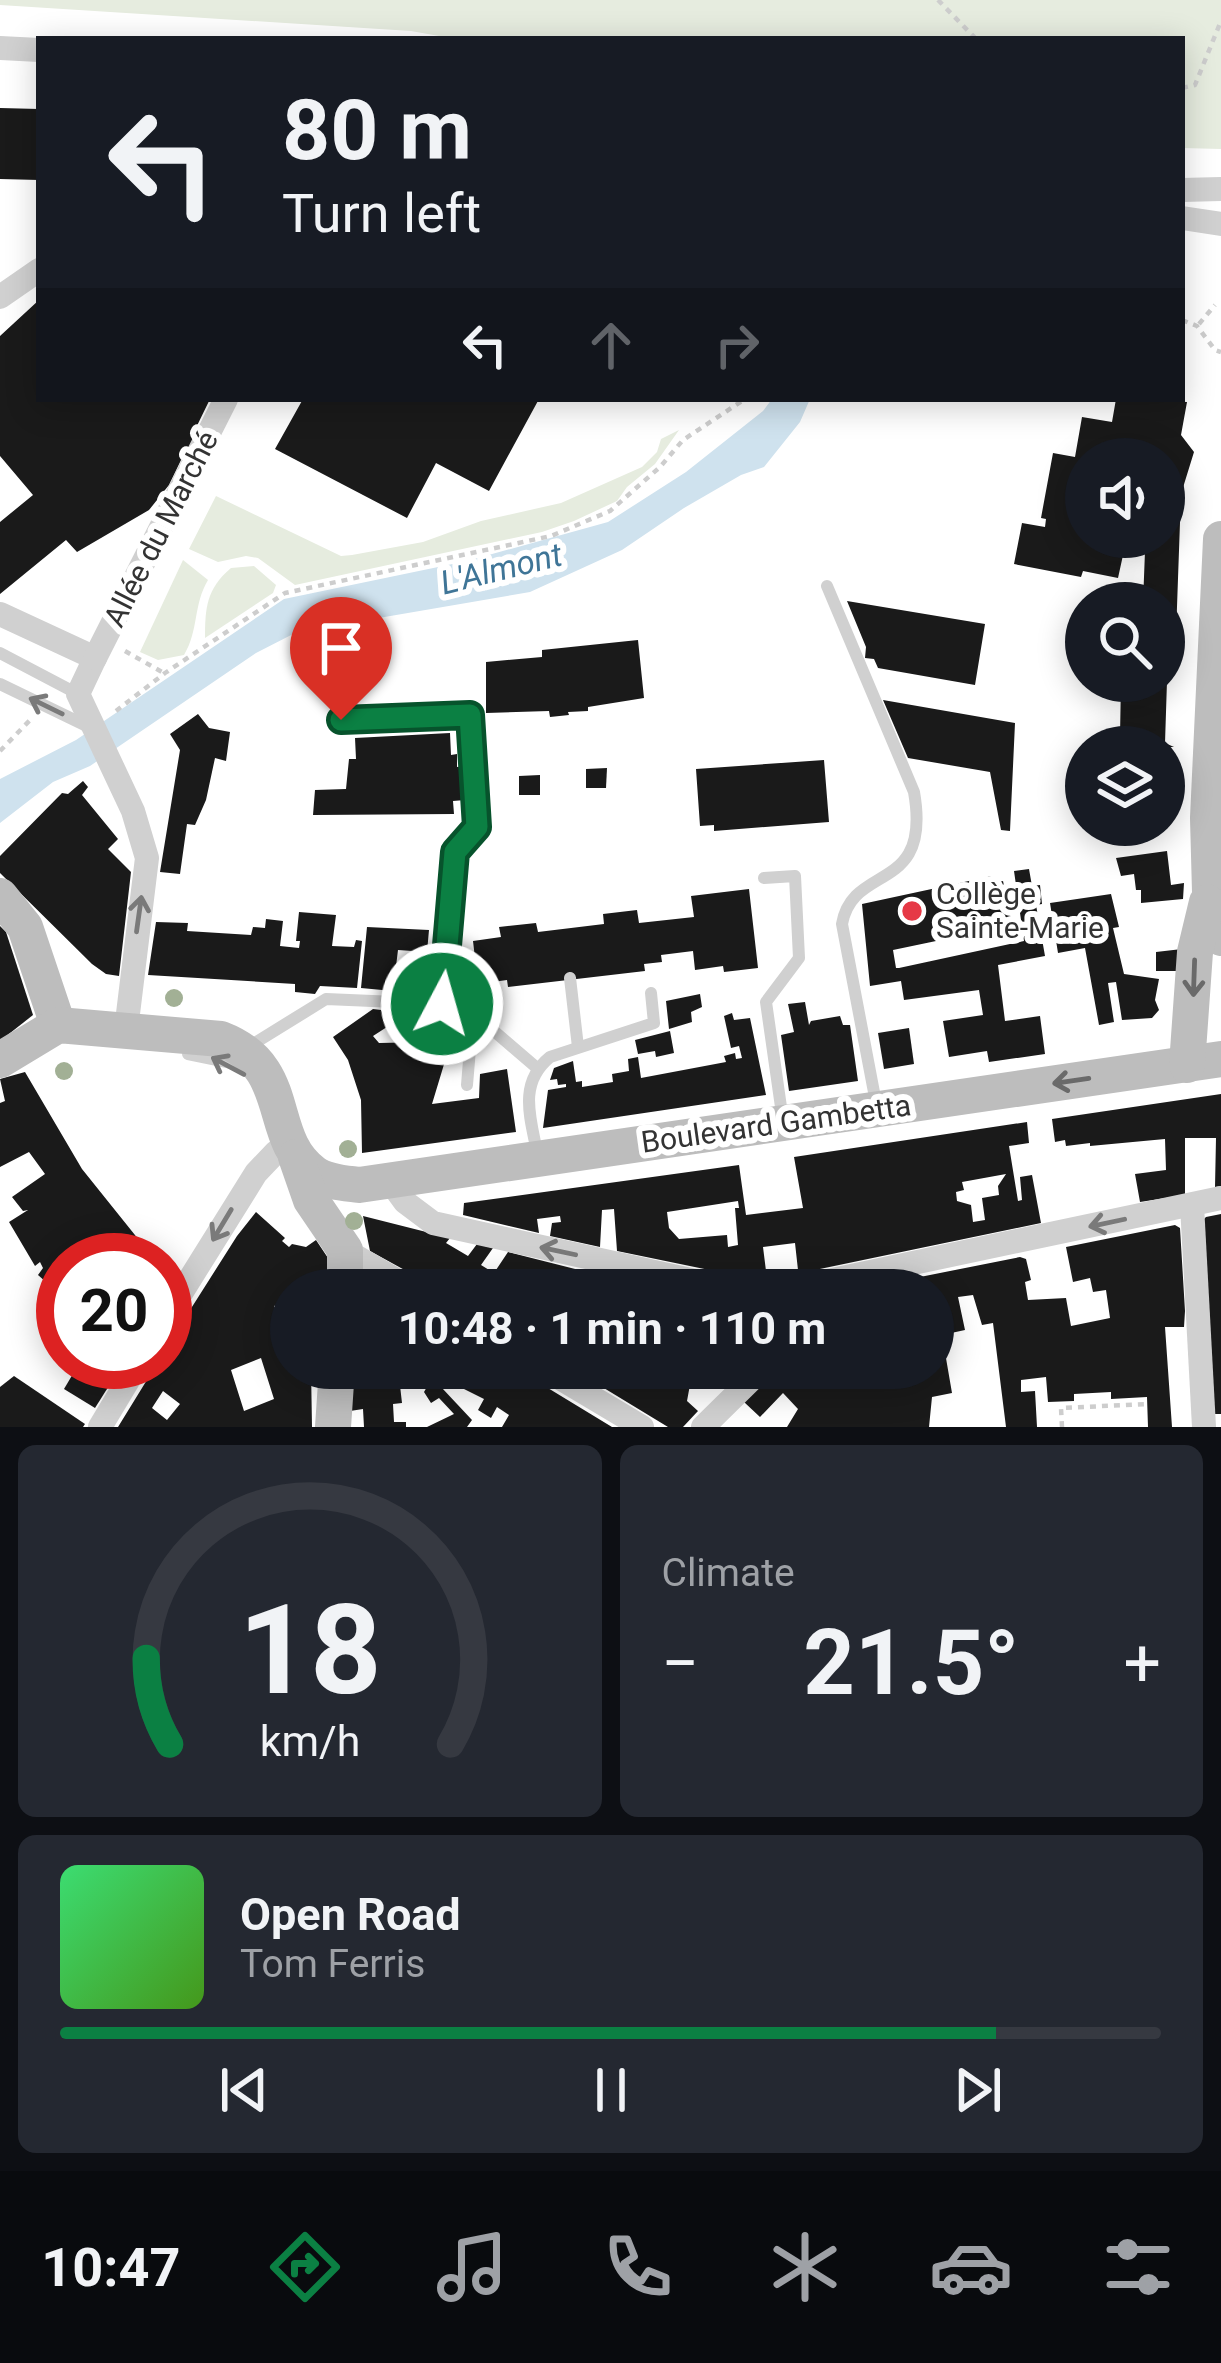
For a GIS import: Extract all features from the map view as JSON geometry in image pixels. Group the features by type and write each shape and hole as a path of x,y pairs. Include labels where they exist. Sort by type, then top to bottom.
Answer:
{"main road":[{"path":"1221,539 1208,818 1210,892 1221,938"},
{"path":"1204,1062 1195,952 1210,892"},
{"path":"0,896 26,927 58,1034"},
{"path":"1,1060 58,1034 125,1030 221,1040 268,1078 280,1146 346,1182 345,1269"},
{"name":"Boulevard Gambetta","path":"346,1182 1204,1062"},
{"path":"333,1427 336,1389"}],"street":[{"path":"0,47 36,50"},
{"path":"1185,190 1221,189"},
{"path":"1185,209 1221,211"},
{"path":"1185,218 1221,224"},
{"path":"0,297 36,272"},
{"name":"Allée du Marché","path":"78,694 224,402"},
{"path":"0,614 94,658"},
{"path":"78,694 133,811 147,858 125,1030"},
{"path":"192,1275 241,1194 280,1146"},
{"path":"346,1182 405,1202 433,1223 641,1269"},
{"path":"900,1269 1221,1198"},
{"path":"1192,1205 1204,1427"},
{"path":"345,1250 377,1269"},
{"path":"100,1427 123,1389"},
{"path":"578,1389 642,1427"},
{"path":"703,1427 742,1389"}],"lane":[{"path":"826,586 914,792 919,821 914,848 899,869 853,898 842,924 878,1109"},
{"path":"0,653 78,694"},
{"path":"0,684 92,729"},
{"path":"341,720 470,715 477,827 455,852 442,1004"},
{"path":"764,878 795,876 799,958 766,1002 783,1122"},
{"path":"570,977 578,1047"},
{"path":"538,1158 527,1100 537,1068 550,1057 654,1023 651,993"},
{"path":"180,1053 246,1063 326,999 442,1004 473,1013 537,1068"},
{"path":"467,1085 473,1013"}],"path":[{"path":"938,0 973,36"},
{"path":"1185,87 1195,85 1221,21"},
{"path":"1197,326 1215,305"},
{"path":"1185,321 1197,326 1221,352"},
{"path":"92,729 165,673 285,593 551,536 610,511 660,467 682,440 741,402"},
{"path":"137,658 165,673"},
{"path":"0,751 40,711 51,716 54,710"},
{"path":"1062,1427 1061,1408 1148,1404"}],"shaded area":[{"path":"0,0 1221,0 1221,149 1185,148 1185,36 439,36 0,5"},
{"path":"679,430 655,464 617,501 542,532 295,585 258,558 218,562 189,549 216,496 341,556 423,542 481,521 561,503 642,467 657,452 661,439"},
{"path":"183,560 208,580 184,655 158,660 140,652"},
{"path":"254,566 276,585 273,593 205,638 207,609 216,584 231,568"}],"water":[{"name":"L'Almont","path":"770,402 809,402 800,422 764,467 684,508 622,550 530,592 297,632 256,653 90,766 53,782 0,823 0,779 76,740 284,599 467,561 608,522 686,472"}],"building":[{"path":"0,108 36,109 36,180 0,179"},
{"path":"36,303 36,402 209,402 193,434 199,443 182,458 149,510 77,552 66,540 0,594 0,522 33,495 0,456 0,336"},
{"path":"301,402 537,402 489,491 436,463 407,518 275,449"},
{"path":"1115,402 1187,402 1183,438 1078,438 1082,417 1112,422"},
{"path":"1185,440 1194,452 1185,481"},
{"path":"1053,453 1065,455 1065,558 1122,558 1118,578 1083,571 1081,577 1014,564 1022,523 1045,527 1046,519 1041,518"},
{"path":"1145,558 1179,558 1178,582 1144,582"},
{"path":"847,601 985,624 975,685 878,668 874,659 865,658 866,647"},
{"path":"638,640 644,698 550,717 549,711 486,713 486,662 542,657 542,650"},
{"path":"883,700 1015,723 1010,831 1001,830 990,772 908,758"},
{"path":"1121,702 1166,702 1166,726 1120,726"},
{"path":"198,714 209,728 230,732 226,761 215,758 206,800 195,825 187,824 180,874 160,872 180,750 170,734"},
{"path":"450,733 451,755 457,754 457,767 464,766 465,800 453,801 454,814 313,815 315,790 346,789 349,759 356,759 355,738"},
{"path":"824,760 829,822 714,831 714,825 700,826 696,769"},
{"path":"607,768 606,788 586,788 586,769"},
{"path":"540,775 540,795 519,795 519,776"},
{"path":"83,781 88,787 82,795 118,839 108,849 131,872 119,976 92,964 0,873 0,856 62,793 68,794"},
{"path":"1167,851 1171,885 1184,883 1183,899 1141,903 1134,874 1121,876 1116,858"},
{"path":"1029,869 1032,886 1040,885 1042,904 1036,905 1045,956 998,965 1005,1021 1040,1016 1045,1054 989,1062 987,1051 949,1057 943,1021 983,1015 979,990 904,1000 901,981 870,986 862,904 992,876 994,883 1003,881 1011,918 1001,919 1003,927 893,950 899,968 1024,941 1014,871"},
{"path":"749,889 758,968 695,970 693,951 661,955 662,962 644,964 645,971 508,987 507,980 478,984 473,941 501,937 499,927 536,923 538,932 604,924 603,914 637,910 639,923 694,917 691,896"},
{"path":"1111,894 1124,974 1159,979 1155,1000 1159,1010 1152,1018 1122,1020 1116,982 1108,983 1114,1022 1099,1025 1085,948 1058,953 1050,903"},
{"path":"299,912 336,915 332,946 354,947 356,940 362,941 357,988 320,986 315,994 295,992 295,984 148,975 156,922 188,923 187,931 251,935 253,927 265,928 266,919 283,921 280,946 299,948"},
{"path":"0,926 33,1015 0,1041"},
{"path":"367,927 429,930 427,952 398,950 393,991 361,988"},
{"path":"1182,949 1181,971 1156,971 1156,952"},
{"path":"700,994 702,1007 691,1012 692,1022 669,1029 666,1001"},
{"path":"805,1002 809,1025 840,1016 843,1025 850,1025 858,1081 789,1091 781,1035 794,1032 788,1004"},
{"path":"373,1009 381,1010 390,1025 373,1036 379,1043 426,1042 432,1022 455,1028 432,1104 479,1098 480,1074 507,1069 516,1132 362,1153 361,1100 348,1060 333,1037"},
{"path":"732,1013 734,1020 750,1018 766,1095 543,1128 548,1090 566,1087 558,1085 557,1079 550,1080 554,1068 573,1061 576,1082 582,1081 582,1087 613,1082 612,1074 629,1071 628,1059 638,1057 641,1078 726,1062 724,1056 735,1053 736,1059 742,1058 739,1046 731,1048 724,1016"},
{"path":"909,1028 914,1064 884,1069 878,1033"},
{"path":"670,1031 674,1053 638,1054 635,1040"},
{"path":"25,1072 82,1169 133,1233 36,1233 35,1266 9,1222 28,1210 23,1211 12,1197 45,1174 29,1152 0,1167 0,1103 5,1101 0,1079"},
{"path":"1221,1094 1221,1186 1215,1187 1216,1138 1185,1138 1185,1195 1140,1202 1135,1174 1166,1170 1165,1139 1090,1146 1055,1142 1052,1119"},
{"path":"1027,1122 1029,1143 1009,1146 1018,1201 1022,1200 1020,1177 1032,1175 1041,1223 820,1269 798,1269 795,1243 763,1247 766,1269 704,1269 617,1251 614,1209 602,1210 600,1247 550,1236 552,1223 561,1222 560,1216 537,1219 539,1233 463,1215 464,1203 739,1165 746,1215 803,1208 794,1157","holes":["1006,1174 998,1186 999,1195 982,1198 985,1220 973,1222 971,1205 957,1201 956,1192 964,1190 962,1182","738,1201 739,1208 735,1208 738,1245 728,1247 727,1235 679,1239 669,1228 667,1212"]},
{"path":"256,1212 289,1247 306,1247 316,1240 330,1261 329,1269 270,1269 270,1386 261,1358 231,1370 244,1411 274,1399 271,1389 311,1389 312,1427 118,1427 141,1389 192,1389 192,1307","holes":["163,1391 180,1404 167,1420 152,1408"]},
{"path":"1221,1214 1221,1414 1209,1414 1199,1224"},
{"path":"363,1216 450,1238 446,1243 468,1256 477,1244 493,1248 481,1265 488,1269 403,1269 370,1251"},
{"path":"1175,1225 1180,1228 1184,1327 1165,1327 1172,1427 1148,1427 1147,1397 1111,1399 1111,1392 1074,1394 1074,1401 1048,1402 1046,1377 1021,1380 1021,1392 1035,1391 1037,1427 1006,1427 993,1323 982,1325 973,1295 958,1297 965,1330 954,1332 954,1270 1020,1257 1026,1259 1031,1280 1025,1282 1028,1300 1066,1298 1071,1326 1110,1318 1106,1290 1093,1292 1090,1278 1073,1282 1066,1247"},
{"path":"508,1252 575,1269 497,1269"},
{"path":"14,1376 85,1424 83,1427 0,1427 0,1387"},
{"path":"64,1389 107,1389 95,1408"},
{"path":"352,1389 400,1389 402,1403 393,1404 394,1422 406,1422 406,1427 364,1427 363,1409 350,1411"},
{"path":"443,1389 472,1420 467,1427 427,1427 454,1414 439,1398 431,1403 424,1392"},
{"path":"464,1389 550,1389 612,1427 502,1427 509,1415 497,1407 491,1418 478,1410 484,1399"},
{"path":"606,1389 689,1389 687,1401 698,1411 683,1427 668,1427"},
{"path":"757,1389 951,1389 952,1393 932,1397 929,1427 787,1427 798,1409 783,1393 760,1417 744,1402"}],"place":[{"name":"Collège Sainte-Marie","path":"912,911"}],"route":[{"path":"341,720 470,715 477,827 455,852 442,1004"}]}
